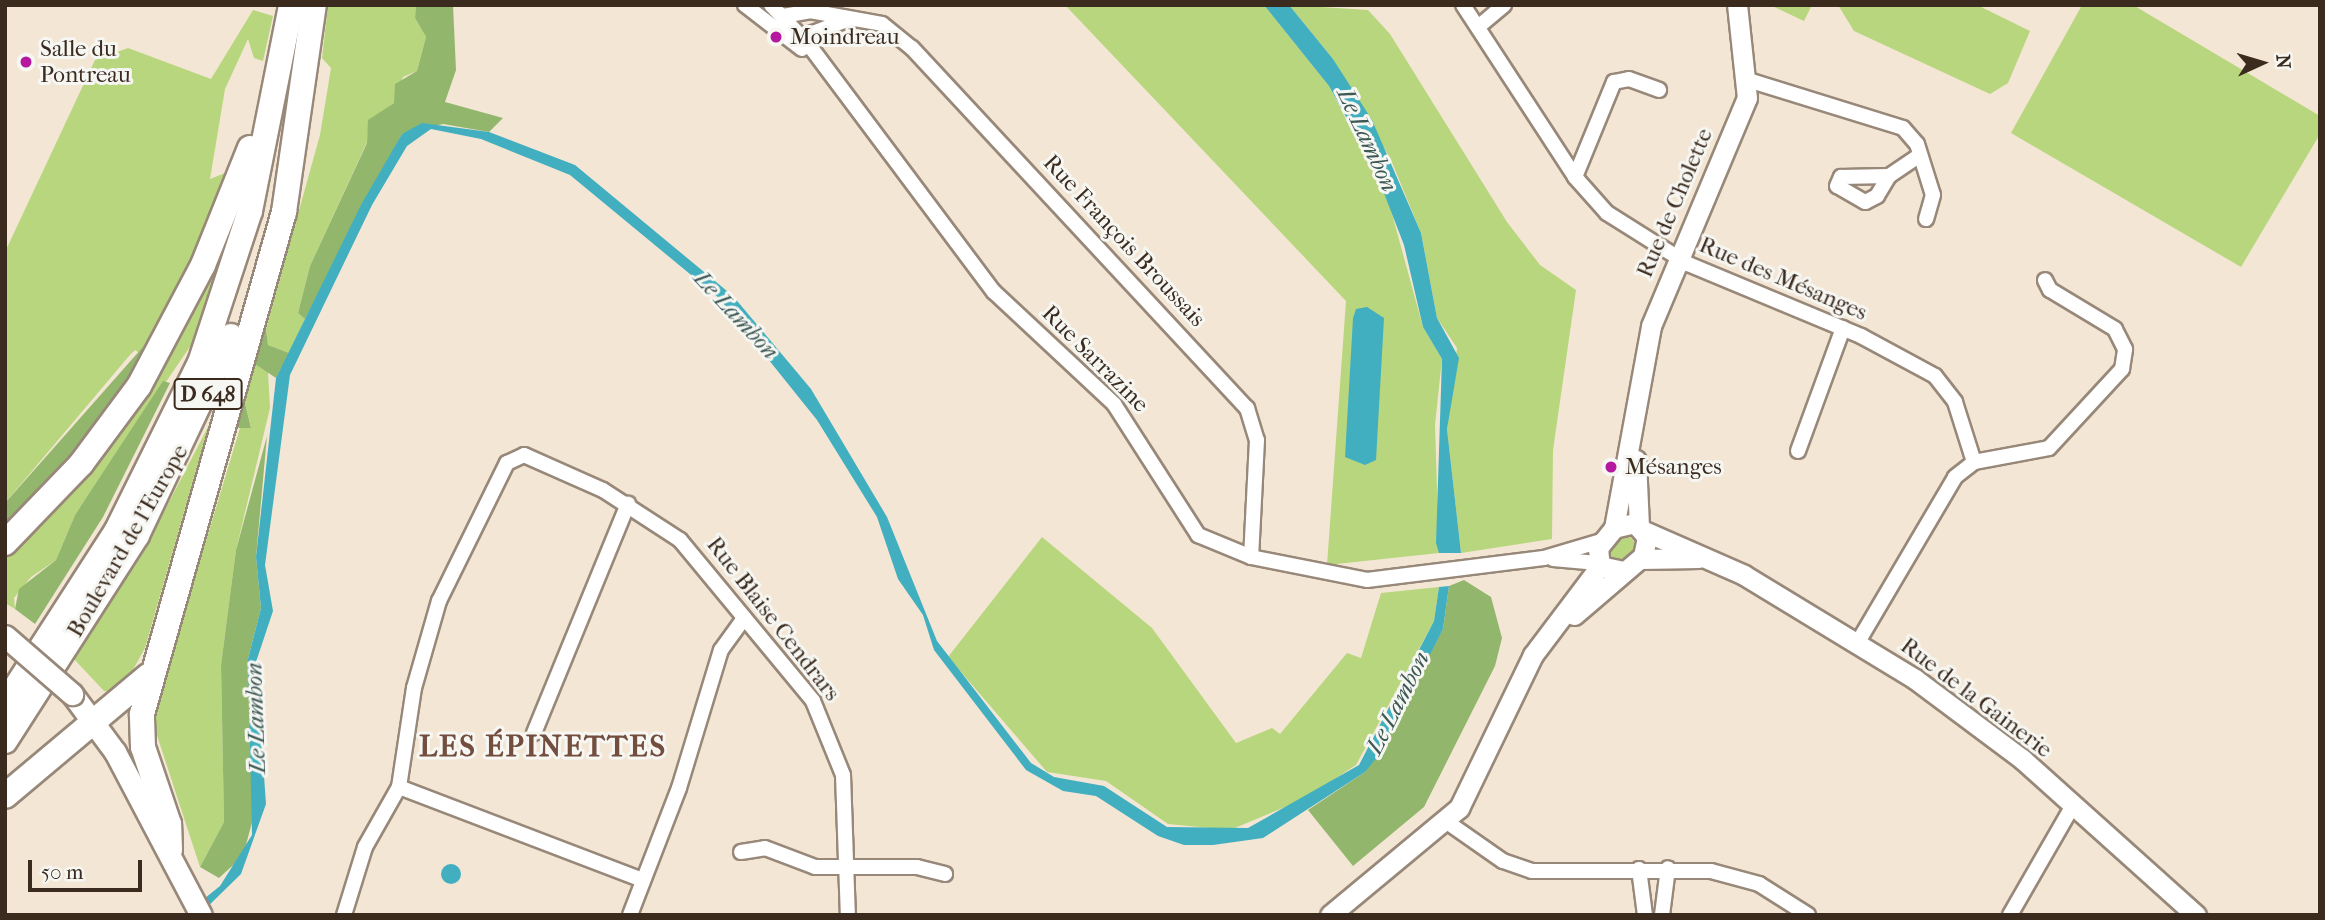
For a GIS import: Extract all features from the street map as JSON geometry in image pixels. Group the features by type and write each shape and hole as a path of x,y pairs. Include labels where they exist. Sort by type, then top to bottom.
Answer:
{"highway":[{"path":"5,543 113,423 182,310 237,189 289,5"},
{"name":"Boulevard de l'Europe","path":"5,704 116,532 200,363 250,211 289,5"},
{"path":"170,850 169,824 142,740 150,673 284,212 313,5"},
{"name":"Boulevard de l'Europe","path":"5,741 137,536 213,383 263,239 313,5"},
{"path":"5,796 97,724 150,673"}],"main road":[{"path":"5,636 72,694 97,724 116,752 170,850 201,915"}],"street":[{"name":"Rue Sarrazine","path":"745,5 776,18 797,38 831,77 994,292 1122,414 1198,535 1251,557 1367,580 1544,558 1607,535"},
{"name":"Rue Sarrazine","path":"771,5 776,18"},
{"name":"Rue des Mésanges","path":"1463,5 1575,177 1621,225 1677,258 1843,328 1943,381 1974,461"},
{"path":"1478,27 1504,5"},
{"name":"Rue de Cholette","path":"1599,565 1634,422 1651,326 1677,258 1741,115 1748,80 1737,5"},
{"name":"Rue François Broussais","path":"776,18 810,11 882,24 912,48 1247,408 1257,440 1251,557"},
{"name":"Rue François Broussais","path":"797,38 849,20"},
{"path":"1575,177 1614,82 1629,79 1659,90"},
{"path":"1748,80 1903,128 1920,155 1935,204 1926,219"},
{"path":"1889,176 1920,155"},
{"path":"1858,642 1948,487 1974,461 2049,448 2122,369 2125,349 2115,329 2050,290 2045,280"},
{"path":"1798,451 1843,328"},
{"name":"Rue de Cholette","path":"1634,422 1642,528 1648,545 1640,559"},
{"name":"Rue Blaise Cendrars","path":"399,787 436,608 507,463 518,455 628,504 680,540 813,701 837,750 849,868 848,915"},
{"path":"534,733 628,504"},
{"path":"1607,535 1642,528"},
{"name":"Rue de la Gainerie","path":"1642,528 1701,558 1744,575 1858,642 2022,759 2072,807 2196,915"},
{"name":"Rue Sarrazine","path":"1544,558 1599,565"},
{"name":"Rue de la Gainerie","path":"1640,559 1701,558"},
{"path":"1561,622 1640,559"},
{"path":"1330,915 1386,863 1447,822 1468,793 1533,655 1561,622 1599,565 1623,572"},
{"path":"630,915 679,788 721,650 744,618"},
{"path":"344,915 365,847 399,787 642,880"},
{"path":"2010,915 2072,807"},
{"path":"1447,822 1503,861 1532,871 1566,876 1668,868 1737,877 1793,910 1808,915"},
{"path":"740,852 765,848 815,867 917,867 945,874"},
{"path":"1662,915 1668,868"},
{"path":"1639,869 1645,915"}],"green space":[{"path":"328,5 416,5 415,18 426,37 417,71 403,77 394,103 369,120 367,142 310,266 298,313 305,319 289,353 268,345 266,329 320,135 331,68 322,58"},
{"path":"416,5 453,5 456,70 445,102 503,118 489,132 443,124 402,134 305,319 298,313 310,266 367,143 368,120 394,103 395,84 417,71 426,37 415,18"},
{"path":"1065,5 1264,5 1329,86 1389,203 1423,327 1442,359 1435,425 1439,553 1327,565 1346,301"},
{"path":"1289,5 1368,10 1390,34 1507,222 1540,265 1576,290 1553,450 1552,539 1461,553 1447,429 1457,348 1437,318 1421,233 1391,160 1333,59"},
{"path":"1770,5 1812,5 1804,21"},
{"path":"1838,5 1977,5 2030,31 2008,83 1990,94 1854,31"},
{"path":"2082,5 2133,5 2320,116 2320,134 2241,267 2011,133"},
{"path":"253,10 273,16 263,61 254,58 248,39 225,89 210,179 235,169 147,358 135,350 129,356 5,503 5,252 95,60 128,48 211,79"},
{"path":"219,244 226,247 198,335 75,515 56,560 31,577 14,598 15,609 5,603 5,556 96,462"},
{"path":"256,328 266,329 268,345 289,353 276,378 255,364 244,399 251,428 234,427"},
{"path":"142,348 147,358 93,437 5,530 5,503"},
{"path":"255,364 268,372 270,408 236,550 221,665 224,822 200,867 152,720 240,428 251,427 244,399"},
{"path":"163,381 170,383 103,517 35,624 15,609 19,589 56,560 75,515"},
{"path":"209,425 145,648 129,677 112,692 104,691 73,658 141,556"},
{"path":"267,436 256,557 261,608 248,659 255,811 243,856 219,878 200,867 224,822 221,665 236,550"},
{"path":"1622,535 1632,539 1636,549 1632,559 1622,563 1612,559 1608,549 1612,539"},
{"path":"1042,537 1152,628 1236,743 1272,728 1280,734 1347,653 1361,658 1381,593 1439,587 1434,621 1356,765 1304,799 1230,830 1168,824 1106,781 1047,772 948,657"},
{"path":"1464,580 1491,597 1502,638 1495,666 1424,807 1353,866 1308,810 1365,772 1443,629 1449,586"}],"water":[{"name":"Le Lambon","path":"1264,5 1289,5 1333,59 1372,120 1421,233 1437,318 1459,358 1447,429 1461,553 1439,553 1436,543 1442,359 1423,327 1404,245 1375,170 1329,86"},
{"name":"Le Lambon","path":"422,123 489,132 575,165 733,296 811,389 887,517 937,641 1031,763 1054,777 1104,786 1167,827 1248,828 1359,765 1434,621 1439,587 1449,586 1443,629 1378,756 1365,772 1263,838 1213,845 1184,845 1158,836 1096,796 1063,791 1026,770 934,650 923,615 898,579 877,517 817,420 719,298 570,175 481,139 431,129 407,146 372,205 290,375 265,565 273,611 256,662 266,804 241,874 199,915 184,915 220,886 252,835 248,659 261,608 256,557 276,378 362,203 402,134"},
{"path":"1367,307 1384,318 1376,460 1365,465 1345,457 1353,318 1356,309"},
{"path":"447,864 455,864 461,874 455,884 447,884 441,878 441,870"}],"place":[{"name":"Moindreau","path":"776,37"},
{"name":"Salle du Pontreau","path":"26,62"},
{"name":"Mésanges","path":"1611,467"}],"district":[{"name":"LES ÉPINETTES","path":"543,747"}]}
